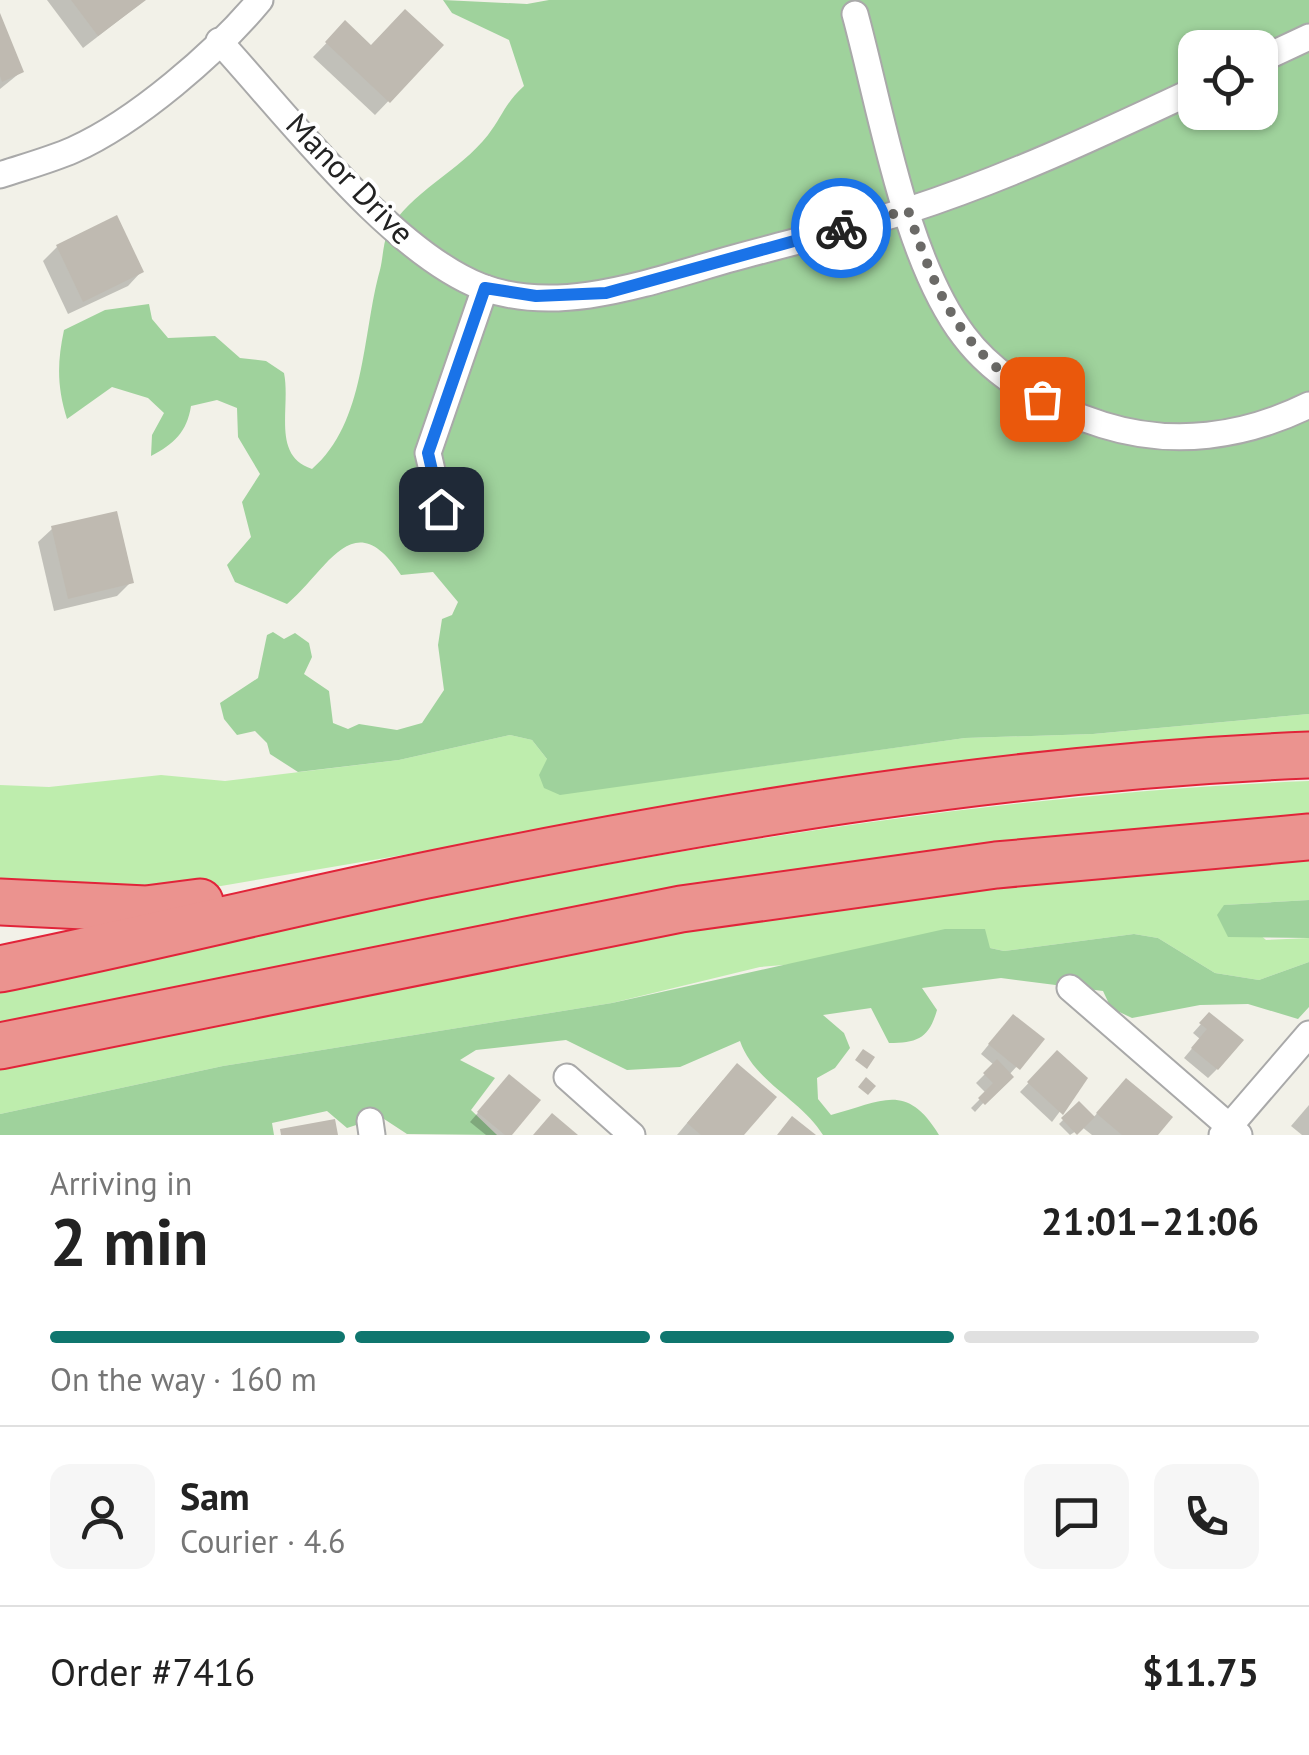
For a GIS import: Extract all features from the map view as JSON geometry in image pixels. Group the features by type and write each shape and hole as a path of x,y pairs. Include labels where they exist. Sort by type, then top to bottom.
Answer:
{"highway":[{"path":"0,969 440,872 749,814 944,786 1309,755"},
{"path":"0,1046 700,906 996,865 1309,837"},
{"path":"0,902 146,909 440,872"}],"street":[{"path":"0,175 76,149 136,111 219,41 260,0"},
{"path":"855,14 932,283 965,338 1010,381 1074,416 1136,435 1208,437 1271,424 1309,406"},
{"path":"1278,52 1309,37"},
{"name":"Manor Drive","path":"219,41 400,236 437,265 485,288 536,296 606,293 908,210 1056,155 1178,98"},
{"path":"441,509 428,453 485,288"},
{"path":"1070,988 1230,1132 1309,1034"},
{"path":"567,1077 632,1135"}],"green space":[{"path":"443,0 527,4 549,0 1309,0 1309,714 1093,734 965,738 560,795 544,788 539,775 547,759 532,740 510,735 399,760 298,772 270,754 267,743 255,731 237,735 224,719 220,703 258,678 267,635 273,632 284,639 295,633 309,643 312,657 304,674 329,691 333,723 348,729 359,724 397,730 422,723 444,690 438,645 442,619 452,615 458,602 433,572 401,575 384,554 369,544 355,543 341,549 287,604 235,582 227,565 251,537 242,502 260,474 238,437 237,408 217,400 191,406 178,436 151,456 152,435 164,413 148,398 112,387 67,419 59,375 64,330 105,310 149,304 152,319 168,338 215,336 240,358 266,361 284,373 285,429 291,453 299,463 312,469 330,450 352,403 388,232 409,205 477,148 524,86 509,40 452,13"},
{"path":"1309,714 1309,732 1136,742 900,770 221,886 122,891 0,888 0,785 49,787 161,775 225,781 399,760 510,735 532,740 547,759 663,780 965,738 1093,734"},
{"path":"1309,781 1309,819 0,1026 0,986 487,887 814,830 979,808 1144,791"},
{"path":"1309,854 1309,900 1225,905 1266,940 1309,938 1309,962 1259,980 1215,973 1158,938 1134,934 1004,951 990,948 760,967 612,1003 223,1066 0,1114 0,1067 707,921 872,895"},
{"path":"1309,900 1309,938 1228,937 1217,915 1224,905"},
{"path":"945,929 985,929 990,948 1004,951 1134,934 1158,938 1215,973 1259,980 1309,962 1309,1007 1298,1019 1248,1004 1200,1005 1132,1018 1111,1008 1103,991 1001,978 922,988 937,1010 926,1033 908,1042 889,1043 871,1008 823,1015 844,1033 850,1048 835,1068 817,1078 818,1099 831,1115 879,1101 904,1102 927,1118 939,1135 823,1135 756,1068 740,1041 680,1067 627,1070 566,1040 476,1050 460,1060 495,1078 471,1110 497,1135 407,1134 381,1117 347,1128 327,1111 272,1123 274,1135 0,1135 0,1114 223,1066 612,1003"}],"building":[{"path":"71,0 146,0 98,36"},
{"path":"405,9 444,45 390,103 325,42 345,20 371,45"},
{"path":"0,13 24,72 2,82 0,76"},
{"path":"117,215 144,272 83,302 56,245"},
{"path":"117,511 134,583 68,599 51,526"},
{"path":"1209,1012 1244,1040 1218,1070 1191,1048 1207,1029 1199,1023"},
{"path":"1013,1014 1045,1039 1020,1070 988,1044"},
{"path":"863,1049 875,1057 867,1069 855,1060"},
{"path":"1057,1050 1088,1078 1063,1115 1027,1082"},
{"path":"997,1059 1014,1077 985,1105 978,1098 993,1083 983,1073"},
{"path":"737,1063 777,1097 744,1135 701,1135 687,1123"},
{"path":"509,1074 541,1100 512,1135 505,1135 477,1112"},
{"path":"866,1077 876,1086 868,1095 858,1087"},
{"path":"1126,1078 1173,1117 1158,1135 1122,1135 1096,1113"},
{"path":"1079,1101 1095,1117 1077,1135 1061,1118"},
{"path":"552,1113 578,1135 533,1135"},
{"path":"792,1116 816,1135 777,1135"},
{"path":"335,1119 338,1135 281,1135 280,1129"}],"way so far":[{"path":"841,228 908,210 932,283 965,338 1010,381 1042,399"}],"route":[{"path":"441,509 428,453 485,288 536,296 606,293 841,228"}]}
